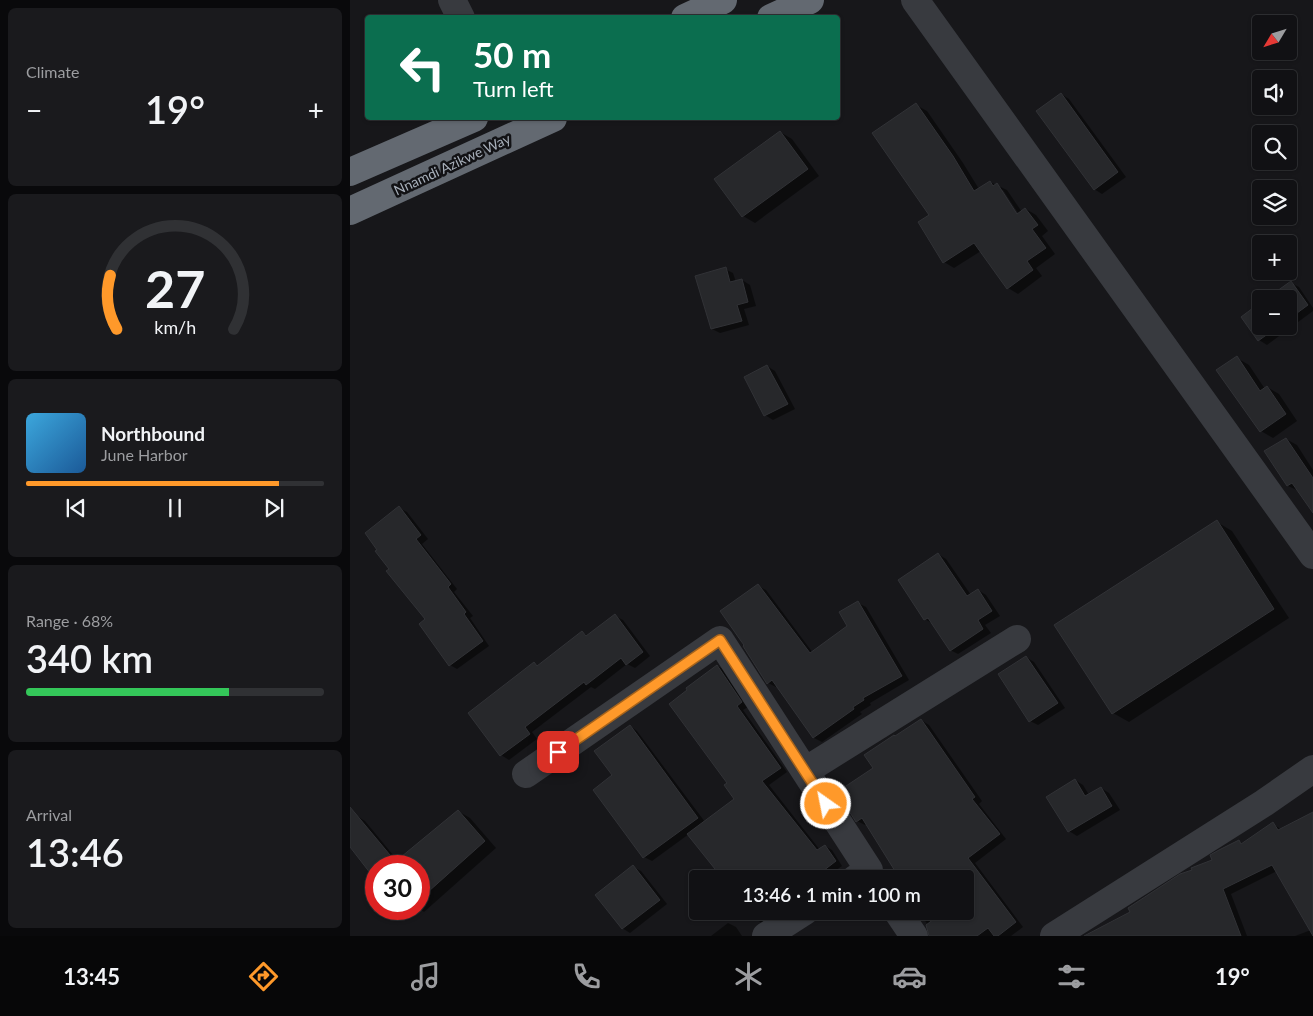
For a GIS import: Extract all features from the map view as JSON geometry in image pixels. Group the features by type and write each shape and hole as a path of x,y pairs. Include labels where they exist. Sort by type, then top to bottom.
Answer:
{"highway":[{"path":"691,15 723,0"},
{"path":"778,15 810,0"},
{"path":"350,172 469,120"},
{"name":"Nnamdi Azikwe Way","path":"350,211 549,120"}],"street":[{"path":"452,0 460,15"},
{"path":"915,0 1313,555"},
{"path":"805,771 1017,639"},
{"path":"526,774 720,640 805,771 863,870"},
{"path":"1054,936 1264,803 1313,769"},
{"path":"766,936 791,920"},
{"path":"903,920 914,936"}],"building":[{"path":"1061,93 1118,172 1094,190 1036,111"},
{"path":"916,103 953,156 974,191 990,181 993,186 997,183 1017,214 1025,208 1038,225 1032,229 1046,248 1027,261 1033,270 1007,289 974,243 943,263 918,222 929,215 872,133"},
{"path":"780,131 808,169 742,217 714,179"},
{"path":"726,267 730,282 742,279 748,302 737,305 742,321 711,329 695,276"},
{"path":"1291,281 1308,305 1297,313 1297,290 1278,290"},
{"path":"1252,309 1252,333 1241,317"},
{"path":"1254,335 1266,335 1258,341"},
{"path":"1237,356 1260,391 1267,386 1286,414 1260,432 1216,370"},
{"path":"767,365 788,404 764,416 744,377"},
{"path":"1286,438 1313,478 1313,513 1292,483 1287,486 1264,451"},
{"path":"399,506 421,535 416,539 451,584 448,587 466,612 464,614 483,641 449,666 419,624 425,619 386,571 389,569 375,551 377,550 365,533"},
{"path":"1217,520 1274,609 1112,714 1054,625"},
{"path":"938,553 967,596 978,589 992,611 978,620 983,629 950,651 928,618 924,620 898,580"},
{"path":"758,584 810,653 847,626 839,612 858,601 902,676 863,698 864,700 853,707 854,709 813,738 772,680 767,684 744,645 720,611"},
{"path":"615,614 643,652 626,665 621,658 586,685 584,682 525,727 530,734 500,756 468,713 534,662 537,666 582,631 586,636"},
{"path":"1026,656 1058,703 1029,722 998,674"},
{"path":"717,665 742,702 737,706 781,768 762,781 817,850 825,845 836,861 824,870 716,870 687,834 734,799 724,785 727,783 669,704 687,690 686,688"},
{"path":"921,719 975,797 972,799 1000,834 968,858 1016,922 998,936 994,936 988,928 977,936 929,936 926,925 933,920 974,920 974,870 894,870 862,818 856,822 837,792 873,768 864,755"},
{"path":"630,725 698,818 643,858 593,790 612,775 594,751"},
{"path":"1075,779 1085,796 1101,787 1112,806 1068,832 1046,797"},
{"path":"350,807 390,855 365,855 365,866 350,847"},
{"path":"458,810 485,841 430,890 430,855 403,855"},
{"path":"1313,812 1313,936 1272,865 1223,889 1241,936 1084,936 1130,912 1128,908 1180,874 1212,860 1210,855 1219,850 1239,840 1241,844 1273,822 1278,830"},
{"path":"633,865 660,900 622,929 595,895"}],"route":[{"path":"558,752 720,640 826,804"}]}
